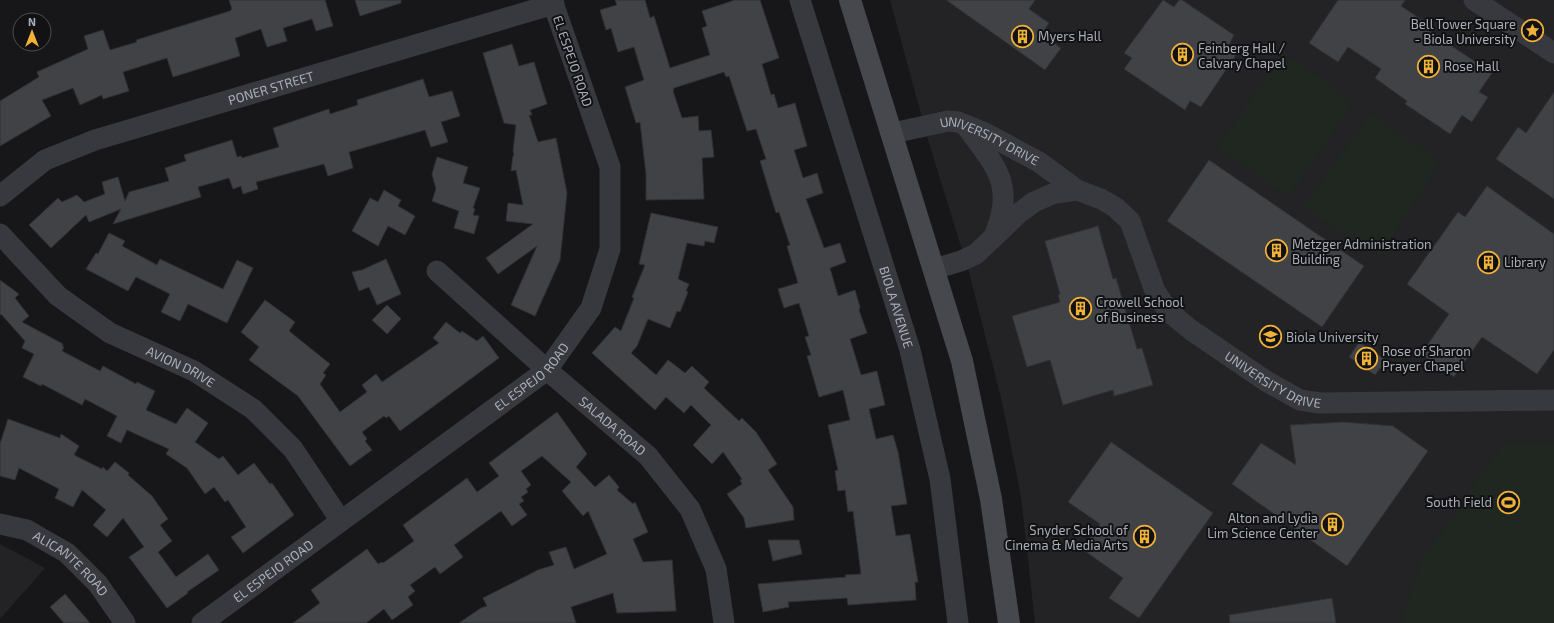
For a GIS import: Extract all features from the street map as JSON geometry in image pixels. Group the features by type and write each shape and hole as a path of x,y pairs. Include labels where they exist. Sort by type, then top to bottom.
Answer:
{"street":[{"name":"BIOLA AVENUE","path":"800,0 910,350 940,479 958,623"},
{"path":"850,0 893,134 962,361 991,499 1009,623"},
{"path":"1474,0 1554,53"},
{"name":"PONER STREET","path":"0,196 45,160 95,140 553,2"},
{"name":"EL ESPEJO ROAD","path":"202,623 548,370 591,308 610,249 610,167 553,2"},
{"name":"UNIVERSITY DRIVE","path":"893,134 948,121 965,125 985,133 1039,162 1077,190 1101,199 1115,207 1130,221 1155,292 1168,311 1191,330 1266,381 1300,400 1320,403 1554,400"},
{"path":"965,125 995,165 1002,180 1004,193 1002,208 1000,221 994,237"},
{"name":"UNIVERSITY DRIVE","path":"934,269 961,261 976,254 1019,213 1034,202 1052,194 1077,190"},
{"name":"AVION DRIVE","path":"0,234 58,296 110,333 194,371 252,409 293,450 341,522"},
{"name":"SALADA ROAD","path":"437,271 548,370 648,456 690,509 716,569 724,623"},
{"name":"ALICANTE ROAD","path":"0,524 28,530 67,553 98,584 125,623"}],"shaded area":[{"name":"Biola University","path":"890,0 1554,0 1554,623 1035,623 1021,497 1002,402 969,272 928,140"},
{"path":"1283,53 1354,102 1288,197 1217,147"},
{"path":"1371,114 1440,161 1380,256 1303,207"},
{"name":"South Field","path":"1554,442 1554,623 1401,623 1422,560 1503,444"},
{"path":"0,544 45,568 0,619"}],"building":[{"path":"229,0 325,0 333,26 316,31 312,19 283,28 287,41 267,47 261,29 235,38 240,56 173,77 167,58 123,72 129,91 103,99 102,95 80,105 73,88 42,100 51,116 0,146 0,101 39,77 37,72 88,49 84,36 103,30 110,50 137,42 136,40 230,11 232,9"},
{"path":"355,0 401,0 401,3 360,16"},
{"path":"615,0 645,0 650,18 654,16 670,68 710,55 702,28 707,26 702,11 735,0 760,0 779,58 762,64 771,95 774,94 778,108 795,103 807,146 794,150 803,178 817,173 823,193 806,199 824,248 840,243 846,262 830,268 838,296 855,290 860,307 859,310 867,333 850,339 861,375 877,371 885,405 869,409 876,439 893,435 898,452 907,504 891,506 896,536 910,534 918,582 915,582 916,600 848,605 847,598 788,602 789,607 763,612 758,584 846,577 845,575 861,574 853,511 848,512 845,490 838,491 835,471 838,470 828,425 850,420 843,390 819,397 807,356 811,355 805,337 809,336 799,303 784,308 778,289 798,283 787,246 790,245 779,212 776,213 760,161 766,159 756,129 747,131 729,76 726,77 724,72 674,88 673,91 682,118 698,116 699,131 711,130 714,157 702,158 704,199 646,200 646,174 640,122 636,123 625,87 644,80 634,47 618,52 611,28 606,30 600,10 617,5"},
{"name":"Myers Hall","path":"946,0 1035,0 1029,9 1049,23 1043,32 1047,35 1045,37 1061,48 1045,70"},
{"name":"Feinberg Hall / Calvary Chapel","path":"1163,0 1174,7 1179,0 1182,0 1234,35 1229,45 1238,52 1201,107 1190,101 1185,110 1124,69 1132,58 1124,53"},
{"name":"Rose Hall","path":"1338,0 1405,0 1401,6 1428,24 1425,28 1492,73 1479,92 1488,97 1472,122 1462,115 1450,134 1405,104 1407,101 1375,78 1381,69 1348,47 1338,62 1309,43"},
{"path":"512,44 519,66 534,62 547,104 530,110 532,115 529,115 538,142 556,138 567,193 560,260 535,316 511,305 537,246 498,274 486,258 533,224 506,221 508,203 523,205 516,170 511,171 514,155 513,151 516,125 504,123 483,53"},
{"path":"423,79 429,97 452,91 460,116 441,122 448,142 431,147 425,130 349,152 353,168 328,176 324,164 256,182 258,189 243,194 241,186 233,189 229,178 198,187 201,197 113,224 121,209 89,222 86,215 51,248 29,225 58,198 62,202 77,195 84,202 105,194 102,182 118,177 125,201 129,192 169,181 165,168 186,161 184,155 232,140 237,157 241,156 242,158 279,147 273,128 329,109 330,114 358,105 357,100"},
{"path":"1554,92 1554,199 1496,159 1518,127 1526,133"},
{"path":"437,157 468,167 463,183 480,188 473,208 475,209 473,215 479,216 474,234 454,228 459,211 432,201 436,189 432,174"},
{"name":"Metzger Administration Building","path":"1209,160 1364,266 1322,327 1167,221"},
{"name":"Library","path":"1487,186 1554,234 1554,350 1537,374 1482,337 1454,377 1421,354 1449,314 1407,284 1458,212 1465,217"},
{"path":"384,190 401,200 398,206 415,216 405,235 388,226 378,246 352,231 370,198 378,202"},
{"path":"651,213 718,227 714,243 705,241 704,246 687,243 678,279 689,284 686,291 688,292 680,312 677,311 670,328 648,319 637,346 631,353 656,375 668,360 685,373 692,366 709,382 704,388 739,421 742,418 756,432 777,464 768,470 793,507 794,520 746,528 744,518 727,494 742,484 740,480 742,479 723,452 712,464 693,445 711,425 691,405 684,413 666,397 655,410 592,353 615,327 621,331 634,298 632,297 645,265 639,264"},
{"name":"Crowell School of Business","path":"1098,226 1113,279 1116,278 1137,349 1142,348 1153,385 1114,396 1113,390 1063,405 1050,360 1027,367 1012,316 1060,302 1058,295 1060,294 1045,241"},
{"path":"109,233 125,241 122,246 157,265 160,259 223,289 237,260 253,268 227,323 188,304 180,321 161,312 170,294 136,277 128,291 86,269 96,253 98,254"},
{"path":"386,259 401,294 377,305 369,287 359,291 352,272 362,270"},
{"path":"0,280 19,294 15,298 29,316 22,322 63,344 62,346 64,347 62,351 100,371 103,366 136,384 137,382 155,391 146,410 176,424 187,408 208,423 195,442 219,459 223,456 238,475 254,463 270,484 272,483 294,515 243,553 231,537 246,527 228,500 225,502 214,487 205,494 187,468 166,454 169,449 127,430 121,443 107,436 117,416 85,399 82,405 42,384 41,386 23,377 34,354 22,348 25,341 1,314 0,315"},
{"path":"265,300 295,322 289,331 330,364 323,373 326,375 320,384 340,412 367,392 362,385 376,374 382,382 439,343 433,338 446,322 460,333 462,331 477,341 483,336 499,358 400,431 389,416 386,418 384,416 362,432 367,439 365,441 372,450 350,466 298,396 249,360 259,347 241,332"},
{"path":"387,305 401,319 387,334 372,320"},
{"name":"Rose of Sharon Prayer Chapel","path":"1359,342 1386,360 1375,375 1349,357"},
{"path":"557,412 587,454 576,467 595,487 609,475 619,487 617,490 633,504 635,502 648,532 633,539 643,562 672,560 676,611 617,613 613,593 571,607 576,623 459,623 481,608 487,606 483,598 538,570 554,565 549,552 566,547 574,569 607,554 588,511 583,516 562,491 571,482 542,456 521,471 531,485 526,489 528,492 521,497 524,501 519,504 527,515 512,526 501,511 454,545 463,557 440,574 435,567 410,585 415,591 408,597 413,605 392,620 384,609 366,623 293,623 320,603 311,590 367,549 378,564 383,563 414,541 403,525 467,478 477,492 499,476 489,463"},
{"path":"8,419 60,438 61,434 79,446 74,455 102,469 103,467 107,471 115,462 129,473 128,475 152,496 168,519 160,525 172,541 158,552 176,577 208,554 219,570 167,608 129,557 144,547 123,518 107,537 93,525 106,510 82,490 73,507 55,498 59,489 19,468 15,480 0,476 0,444"},
{"name":"Alton and Lydia Lim Science Center","path":"1344,422 1393,426 1428,451 1347,566 1232,484 1261,443 1296,465 1290,425"},
{"name":"Snyder School of Cinema & Media Arts","path":"1111,442 1213,513 1139,618 1109,598 1123,578 1082,549 1100,524 1068,502"},
{"path":"768,540 799,540 802,554 773,561"},
{"path":"65,594 90,623 64,623 50,607"},
{"path":"1332,598 1336,623 1230,623 1229,615"}],"place":[{"name":"Bell Tower Square - Biola University","path":"1532,31"},
{"name":"Myers Hall","path":"1022,36"},
{"name":"Feinberg Hall / Calvary Chapel","path":"1182,55"},
{"name":"Rose Hall","path":"1429,66"},
{"name":"Metzger Administration Building","path":"1276,251"},
{"name":"Library","path":"1488,262"},
{"name":"Crowell School of Business","path":"1081,309"},
{"name":"Biola University","path":"1270,337"},
{"name":"Rose of Sharon Prayer Chapel","path":"1367,358"},
{"name":"South Field","path":"1508,502"},
{"name":"Alton and Lydia Lim Science Center","path":"1333,525"},
{"name":"Snyder School of Cinema & Media Arts","path":"1144,537"}]}
